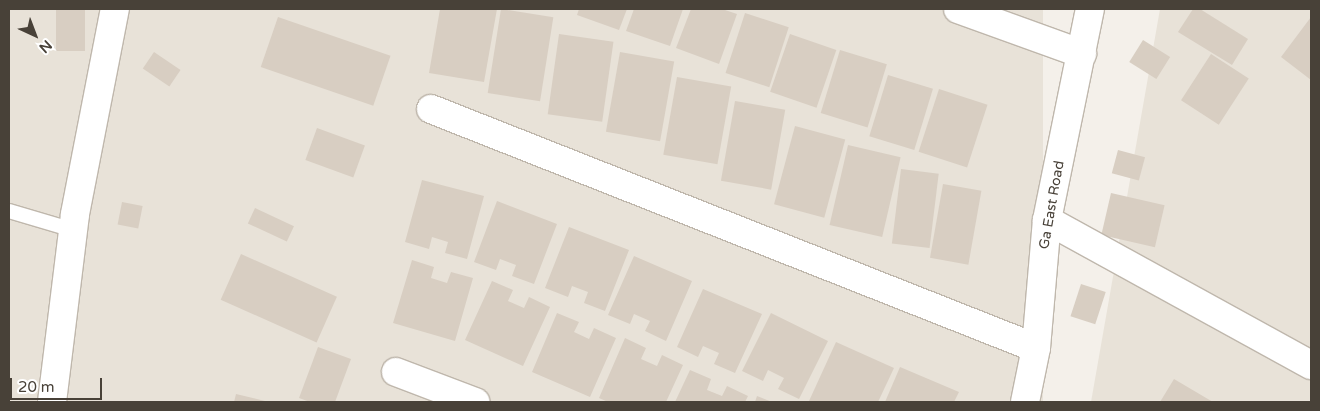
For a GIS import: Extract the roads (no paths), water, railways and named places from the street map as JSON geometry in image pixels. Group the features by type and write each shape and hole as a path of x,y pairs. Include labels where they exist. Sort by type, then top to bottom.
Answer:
{"street":[{"path":"52,402 73,230 115,9"},
{"path":"958,9 1082,54"},
{"name":"Ga East Road","path":"1025,402 1036,348 1047,220 1090,9"},
{"path":"431,108 1036,348"},
{"path":"1047,220 1311,365"},
{"path":"396,372 475,402"}],"lane":[{"path":"9,211 73,230"}]}
